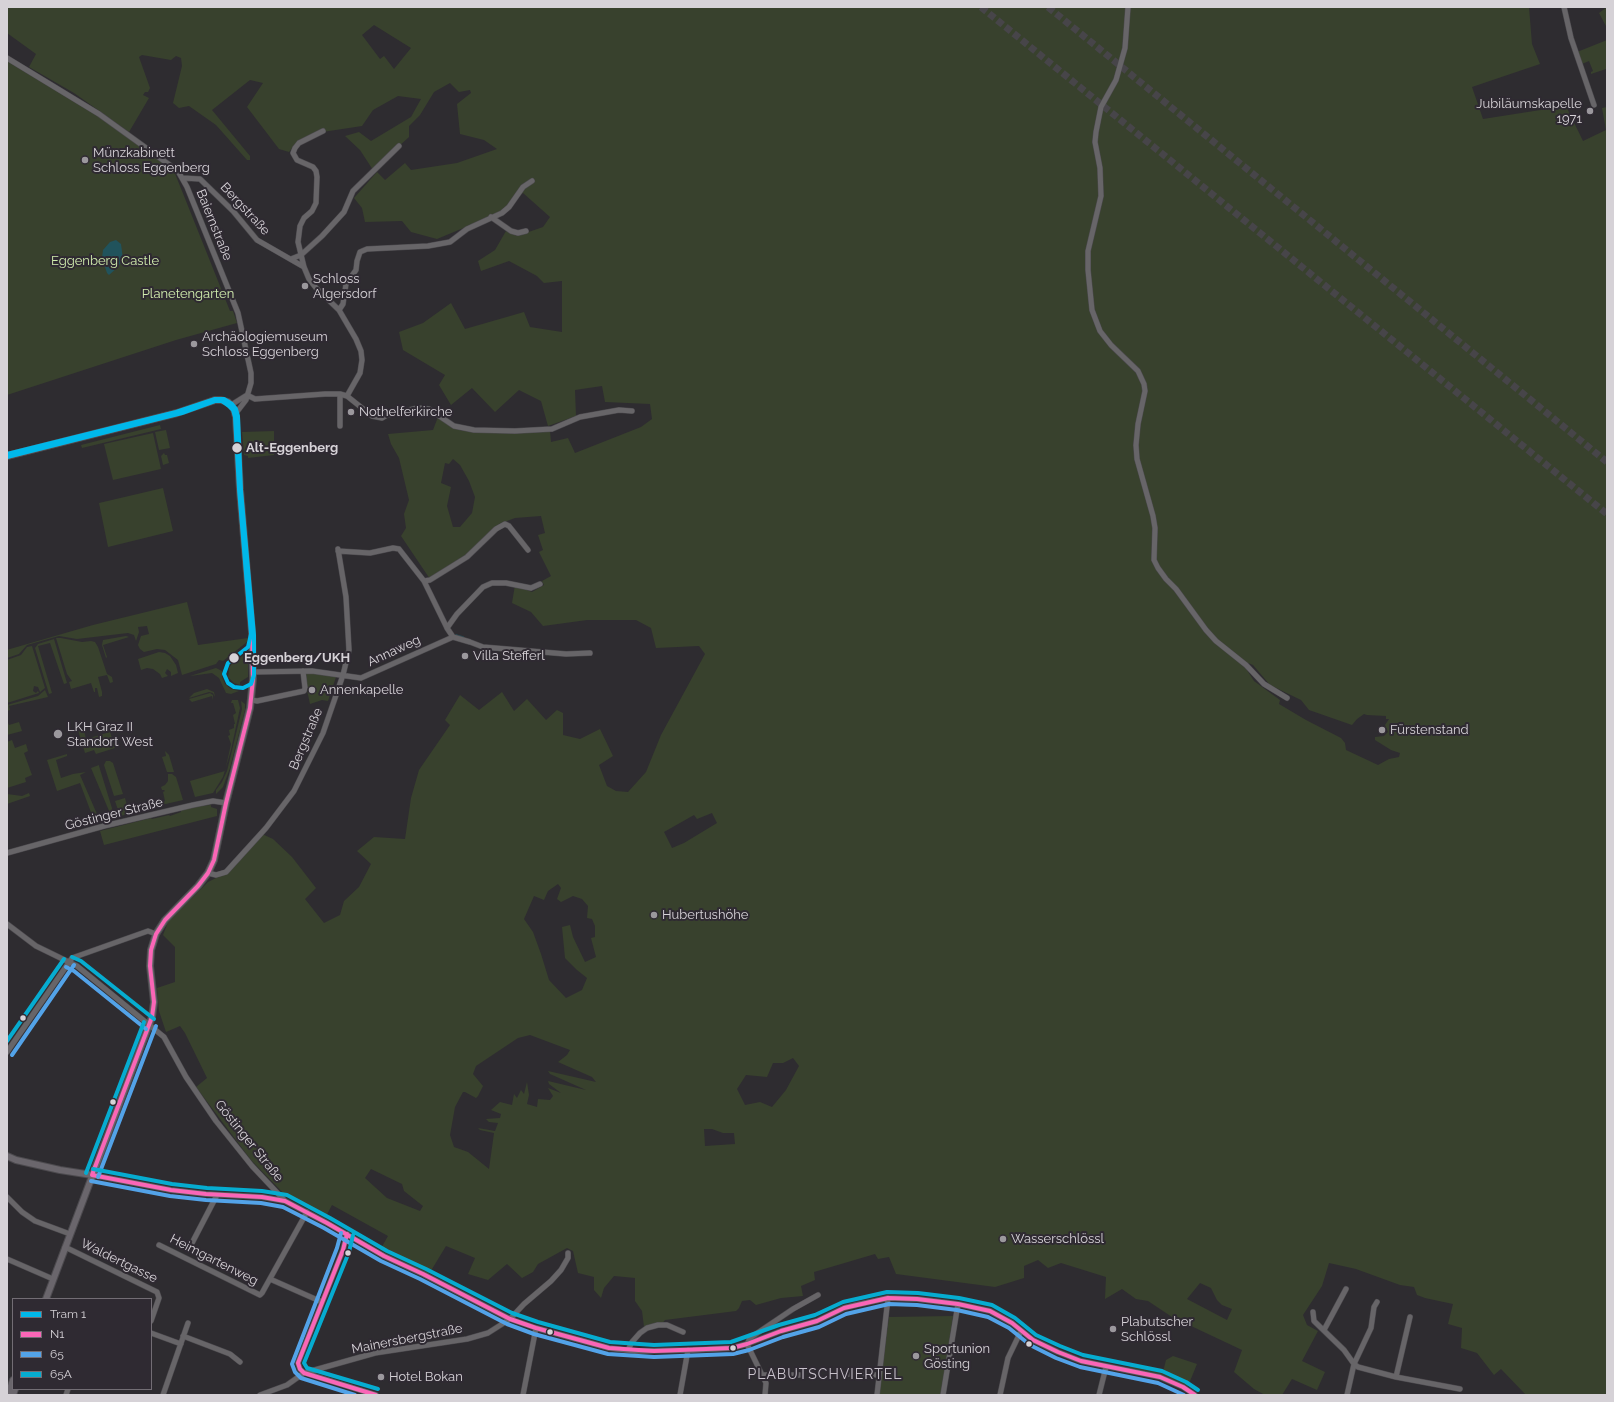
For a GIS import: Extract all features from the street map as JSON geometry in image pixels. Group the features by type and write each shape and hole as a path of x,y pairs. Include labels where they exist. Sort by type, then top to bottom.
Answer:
{"main road":[{"path":"7,456 177,413 215,400 224,400 231,405 236,413 240,490 252,632 252,700 226,803 214,860 208,873 198,886 165,920 156,934 151,950 150,966 154,1002 150,1024 53,1279 47,1298"},
{"path":"7,1156 16,1160 60,1170 92,1175"},
{"path":"8,1395 12,1383"}],"street":[{"path":"1128,7 1125,48 1116,80 1101,107 1096,132 1095,142 1100,168 1101,196 1088,251 1088,270 1092,310 1100,331 1138,371 1144,384 1145,391 1138,431 1137,459 1153,516 1155,528 1154,560 1158,568 1216,641 1246,665 1264,684 1287,698"},
{"path":"1564,7 1571,38 1594,105"},
{"name":"Baiernstraße","path":"7,58 99,114 140,144 172,164 183,178 238,313 251,373 250,387 246,400 236,413"},
{"path":"323,131 299,143 293,153 297,160 313,167 317,178 314,207 304,218 298,234 298,242 300,255 309,279 316,288 339,310 356,339 360,351 362,360 360,373 347,396"},
{"path":"291,259 300,255 322,236 344,212 353,191 399,146"},
{"name":"Bergstraße","path":"183,178 200,179 233,211 257,240 304,267"},
{"path":"339,310 343,304 346,284 356,270 360,252 367,249 428,246 450,242 467,229 502,213 509,207 523,187 532,181"},
{"path":"491,217 511,231 518,233 526,231"},
{"path":"231,405 247,394 255,399 340,394 347,396 372,416 382,418 387,415 418,408 429,409 454,426 474,430 515,431 552,429 580,417 619,410 632,411"},
{"path":"340,394 340,426"},
{"path":"528,550 509,526 505,524 496,529 467,557 430,580 424,581 447,628 453,637 483,647 566,654 590,653"},
{"name":"Bergstraße","path":"208,873 216,875 226,872 266,828 289,799 323,733 343,675 349,650 345,582 338,550 370,553 393,548 399,549 424,581"},
{"path":"447,628 457,614 483,586 506,583 531,588 540,584"},
{"name":"Annaweg","path":"253,672 303,671 363,677 453,637"},
{"path":"252,700 257,701 304,690 303,671"},
{"name":"Göstinger Straße","path":"7,853 104,826 193,805 213,801 226,803"},
{"name":"Göstinger Straße","path":"7,924 36,946 77,966 150,1024 164,1037 186,1077 216,1120 252,1166 285,1201 347,1234 384,1256 423,1274 510,1319 593,1344 628,1350 732,1348 781,1331 817,1321 844,1308 888,1298 917,1299 958,1304 990,1311 1012,1323 1033,1340 1058,1352 1081,1361 1160,1377 1183,1387 1195,1395"},
{"path":"7,1052 69,962 78,955 148,931 156,934"},
{"path":"92,1175 164,1189 217,1195 262,1197 285,1201"},
{"name":"Heimgartenweg","path":"191,1245 217,1195"},
{"name":"Waldertgasse","path":"7,1197 22,1212 35,1221 70,1234"},
{"name":"Heimgartenweg","path":"159,1245 259,1295 262,1293 307,1212"},
{"path":"347,1234 343,1250 298,1363 300,1369 304,1373 376,1395"},
{"name":"Waldertgasse","path":"65,1247 157,1292 159,1298 152,1318"},
{"name":"Mainersbergstraße","path":"260,1395 287,1385 304,1373 375,1353 467,1339 488,1333 510,1319 517,1310 551,1281 561,1270 568,1258 568,1253"},
{"path":"7,1259 53,1279"},
{"path":"270,1279 322,1302"},
{"path":"1324,1330 1346,1289"},
{"path":"765,1395 766,1383 747,1344 750,1338 793,1309 818,1295"},
{"path":"876,1395 888,1298"},
{"path":"1347,1395 1354,1364 1371,1328 1374,1307 1377,1302"},
{"path":"943,1395 958,1304"},
{"path":"1312,1312 1314,1321 1344,1350 1358,1367 1396,1377 1460,1388"},
{"path":"1396,1377 1410,1317"},
{"path":"163,1395 188,1323"},
{"path":"628,1350 636,1337 647,1328 658,1325 667,1325 683,1332"},
{"path":"523,1395 536,1328"},
{"path":"1000,1395 1008,1358 1021,1331"},
{"path":"152,1333 181,1344"},
{"path":"183,1336 230,1354 240,1362"},
{"path":"680,1395 688,1350"},
{"path":"1099,1395 1106,1367"},
{"path":"847,1374 879,1375"},
{"path":"762,1375 800,1375"}],"green space":[{"path":"7,7 1529,7 1532,44 1540,64 1472,87 1483,119 1566,106 1583,141 1606,130 1602,108 1607,107 1607,1395 1526,1395 1501,1369 1494,1375 1477,1353 1461,1348 1462,1328 1448,1324 1453,1304 1417,1295 1414,1287 1400,1285 1356,1269 1329,1263 1322,1286 1303,1315 1307,1325 1318,1331 1302,1361 1325,1372 1317,1390 1292,1379 1282,1395 1265,1395 1254,1389 1234,1372 1242,1350 1172,1317 1148,1301 1136,1299 1122,1289 1105,1299 1106,1277 1061,1263 1048,1268 1038,1260 1024,1266 1024,1278 995,1287 896,1274 889,1257 878,1259 875,1254 814,1272 815,1280 801,1286 803,1296 781,1298 756,1305 750,1300 742,1301 736,1311 665,1320 660,1326 644,1327 642,1311 635,1301 635,1278 614,1276 604,1288 601,1298 594,1290 594,1277 578,1273 573,1251 567,1248 538,1264 533,1272 522,1278 507,1264 488,1280 468,1274 475,1258 446,1246 429,1274 380,1250 388,1236 332,1205 325,1218 285,1195 251,1160 196,1087 207,1078 185,1033 180,1026 166,1032 159,1011 157,988 175,982 175,947 163,935 168,922 208,882 228,872 262,834 273,839 292,857 316,888 305,899 324,923 340,915 344,901 359,887 371,864 357,851 374,837 405,839 411,798 419,770 450,725 445,720 460,695 479,710 502,692 514,711 527,699 546,720 557,710 563,713 563,735 580,739 600,729 613,756 599,765 607,786 616,791 628,792 646,772 661,735 705,654 699,646 656,648 651,628 636,620 587,620 543,626 531,612 512,603 515,585 532,592 544,585 542,581 551,576 539,552 543,550 538,535 545,533 541,516 515,518 499,524 463,558 430,579 401,536 406,528 404,514 409,500 399,458 391,444 388,434 433,430 438,417 451,427 463,431 550,431 551,442 568,438 575,453 641,427 652,419 650,404 605,402 602,386 575,390 576,416 548,426 541,401 519,390 495,412 472,388 451,405 439,385 445,375 403,350 399,332 423,323 451,303 465,329 524,312 530,327 562,332 562,281 544,283 537,276 509,261 481,271 478,261 495,250 506,231 517,236 543,227 550,217 523,193 497,214 437,239 411,232 402,221 365,222 362,208 354,198 377,172 385,180 405,163 411,170 457,163 497,149 484,140 460,134 457,104 471,93 470,90 459,92 450,83 434,92 420,115 409,126 409,137 373,170 360,150 345,136 359,132 371,141 411,117 421,99 398,96 373,110 362,126 316,133 297,142 289,152 279,149 247,107 263,83 250,80 212,110 250,156 250,160 247,160 216,125 189,106 179,108 173,103 182,66 181,58 176,56 171,60 142,55 139,57 150,88 148,92 145,92 143,95 149,98 129,132 74,93 29,67 36,54 7,33","holes":["374,25 411,48 394,69 384,56 380,59 362,35","453,459 460,465 469,481 475,497 472,513 460,527 453,527 447,506 451,487 441,483 445,463 449,464","1248,663 1253,665 1270,685 1301,700 1309,710 1352,725 1364,714 1386,716 1386,719 1389,719 1385,725 1388,732 1384,736 1375,737 1375,740 1391,750 1400,753 1399,757 1389,759 1378,765 1346,750 1345,743 1341,738 1279,704 1280,700 1254,681 1245,667","712,813 717,823 684,843 672,848 664,832 694,815 697,819","558,884 561,888 557,899 561,902 573,896 582,899 588,906 587,918 592,919 595,926 595,937 591,938 596,957 585,962 573,937 570,925 562,927 565,958 587,978 582,990 566,998 549,980 533,932 524,919 534,896 544,900 548,891","530,1035 570,1050 567,1055 558,1062 592,1077 596,1082 548,1071 550,1074 586,1090 548,1081 549,1084 561,1093 548,1088 553,1096 550,1100 538,1099 537,1107 527,1104 529,1095 527,1082 524,1094 521,1090 517,1098 514,1094 512,1105 500,1102 491,1110 501,1114 500,1118 486,1119 489,1122 498,1123 495,1131 478,1128 480,1130 494,1133 489,1169 468,1152 454,1147 450,1135 455,1107 463,1092 476,1098 483,1086 473,1074 476,1066 518,1038","793,1058 799,1066 786,1090 772,1107 760,1102 745,1105 737,1089 746,1075 767,1077 773,1063 783,1063","704,1129 712,1129 723,1133 734,1133 735,1144 705,1146","371,1169 402,1184 404,1191 423,1206 420,1211 387,1198 365,1178","1200,1283 1211,1288 1217,1300 1222,1305 1232,1309 1227,1320 1187,1299"]},
{"path":"1607,7 1607,28 1599,13"},
{"path":"1607,40 1607,67 1606,69 1591,74 1593,71 1589,61 1582,64 1577,52"},
{"name":"Eggenberg Castle","path":"7,61 96,114 174,171 230,311 233,311 237,323 176,340 7,395"},
{"path":"160,425 161,429 82,448 81,445"},
{"path":"166,430 170,448 159,450 155,432"},
{"path":"274,431 274,455 248,458 248,456 244,455 242,432"},
{"path":"153,433 161,469 113,480 104,444"},
{"path":"164,453 167,455 169,463 163,465 161,456"},
{"path":"163,488 173,531 108,547 99,503"},
{"path":"187,602 198,645 248,638 247,642 223,661 219,660 216,664 182,675 178,660 165,650 157,649 144,652 140,649 138,645 141,636 149,634 147,626 138,627 139,632 136,641 134,635 128,633 77,639 59,636 27,645 19,654 7,658 7,650 10,649 93,625"},
{"path":"126,636 129,637 103,645 106,658 102,645 103,640"},
{"path":"56,638 82,642 95,642 107,674 112,677 113,682 110,683 107,675 98,677 102,696 99,697 97,688 95,688 94,692 91,683 71,689 69,682 72,681 67,674"},
{"path":"54,639 67,683 64,684 50,643 38,646 52,693 49,694 35,648 38,644"},
{"path":"32,646 45,688 40,692 38,687 34,686 33,691 36,693 38,691 39,693 7,703 7,660 21,655 27,647"},
{"path":"159,652 170,656 176,665 178,673 171,676 171,672 167,669 165,673 168,676 162,678 160,674 153,669 147,668 141,670 138,659"},
{"path":"248,654 248,677 240,682 240,685 234,683 228,677 229,668 233,662"},
{"path":"216,668 222,671 222,677 225,684 231,689 239,691 231,694 226,693 219,678 212,673 190,676"},
{"path":"306,672 336,677 328,701 322,700 310,704 307,690"},
{"path":"207,689 214,692 215,697 213,693 209,692 189,698 194,693"},
{"path":"45,690 48,697 9,706 10,710 7,711 7,705 38,696"},
{"path":"210,693 213,695 213,700 212,696 192,702 189,699"},
{"path":"232,700 238,700 240,708 226,768 231,744 228,736 230,735 229,730 234,728 235,724 233,715 236,713 233,703 231,703"},
{"path":"241,701 245,704 245,710 230,768 223,787 216,794 216,790 227,771 242,709"},
{"path":"7,721 9,725 19,722 22,731 7,735"},
{"path":"78,730 81,732 84,731 86,739 110,732 115,748 96,754 94,750 85,753"},
{"path":"12,740 15,748 26,744 28,751 24,753 32,775 25,778 26,782 7,788 7,742"},
{"path":"165,751 169,755 174,772 167,772 162,757 166,756"},
{"path":"67,754 67,756 56,760 61,778 86,772 80,775 100,821 95,823 80,783 57,791 47,760"},
{"path":"106,761 113,763 123,794 114,796 104,765"},
{"path":"99,765 115,818 112,818 91,768"},
{"path":"225,771 213,793 195,797 190,781"},
{"path":"168,774 172,774 176,777 183,800 161,805 160,803 165,801 163,792 165,791 162,790 161,787 168,781"},
{"path":"29,793 30,796 7,804 7,794 22,796"},
{"path":"125,798 128,810 132,809 133,811 129,812 129,814 120,816 115,801"},
{"path":"211,805 211,807 217,809 217,816 104,845 100,831 151,818 170,816 181,812 181,810 197,806"},
{"name":"Sportunion Gösting","path":"953,1316 941,1395 879,1395 889,1317"},
{"path":"1173,1356 1197,1364 1188,1386 1163,1375 1130,1368 1130,1364 1163,1372 1166,1360"}],"water":[{"path":"116,240 121,244 123,259 118,267 109,275 102,258 103,250 110,242"}],"waterway":[{"path":"456,635 463,637"}],"tunnel":[{"path":"981,7 1607,514"},
{"path":"1048,7 1607,462"}],"tram line":[{"name":"1","path":"7,454 176,412 215,399 224,399 232,404 236,409 238,416 241,490 254,635 254,675 251,684 243,688 234,687 228,683 224,674 228,663 248,647 251,634 239,489 235,417 233,410 229,406 222,401 215,401 182,413 7,457"}],"transit line":[{"name":"N1","path":"7,456 177,413 215,400 228,402 236,413 240,490 252,632 253,679 250,708 226,803 214,860 208,873 198,886 165,920 156,934 151,950 150,966 154,1002 152,1017 92,1175"},
{"name":"65A","path":"72,957 81,961 154,1019"},
{"name":"65A","path":"7,1041 64,959"},
{"name":"65","path":"12,1055 74,965"},
{"name":"65","path":"66,967 74,971 146,1029"},
{"name":"65A","path":"86,1173 144,1022"},
{"name":"65","path":"98,1177 156,1026"},
{"name":"65A","path":"93,1169 172,1184 207,1188 262,1191 287,1195 387,1251 426,1269 512,1313 538,1322 610,1342 654,1345 731,1342 779,1325 815,1315 843,1302 887,1292 918,1293 959,1298 992,1305 1015,1318 1036,1335 1060,1346 1083,1355 1162,1371 1186,1382 1198,1390"},
{"name":"N1","path":"92,1175 171,1190 206,1194 262,1197 285,1201 384,1256 423,1274 510,1319 536,1328 609,1348 654,1351 732,1348 781,1331 817,1321 844,1308 888,1298 917,1299 958,1304 990,1311 1012,1323 1033,1340 1058,1352 1081,1361 1160,1377 1183,1387 1195,1395"},
{"name":"65","path":"91,1181 170,1196 206,1200 261,1203 283,1207 324,1228 381,1261 420,1279 507,1324 534,1334 608,1354 654,1357 733,1354 749,1350 783,1337 819,1327 846,1314 889,1304 917,1305 957,1310 988,1317 1009,1328 1030,1345 1056,1358 1080,1367 1158,1383 1184,1395"},
{"name":"65","path":"341,1233 337,1248 292,1364 295,1372 301,1378 355,1395"},
{"name":"N1","path":"347,1234 343,1250 298,1363 300,1369 304,1373 376,1395"},
{"name":"65A","path":"353,1235 349,1252 304,1363 307,1368 378,1389"}],"place":[{"name":"Jubiläumskapelle 1971","path":"1590,111"},
{"name":"Münzkabinett Schloss Eggenberg","path":"85,160"},
{"name":"Schloss Algersdorf","path":"305,286"},
{"name":"Archäologiemuseum Schloss Eggenberg","path":"194,344"},
{"name":"Nothelferkirche","path":"351,412"},
{"name":"Alt-Eggenberg","path":"237,448"},
{"name":"Villa Stefferl","path":"465,656"},
{"name":"Eggenberg/UKH","path":"234,658"},
{"name":"Annenkapelle","path":"312,690"},
{"name":"Fürstenstand","path":"1382,730"},
{"name":"LKH Graz II Standort West","path":"58,734"},
{"name":"Hubertushöhe","path":"654,915"},
{"name":"Wasserschlössl","path":"1003,1239"},
{"name":"Plabutscher Schlössl","path":"1113,1329"},
{"name":"Sportunion Gösting","path":"916,1356"},
{"name":"Hotel Bokan","path":"381,1377"}],"district":[{"name":"PLABUTSCHVIERTEL","path":"825,1375"}],"park label":[{"name":"Planetengarten","path":"188,294"}]}
